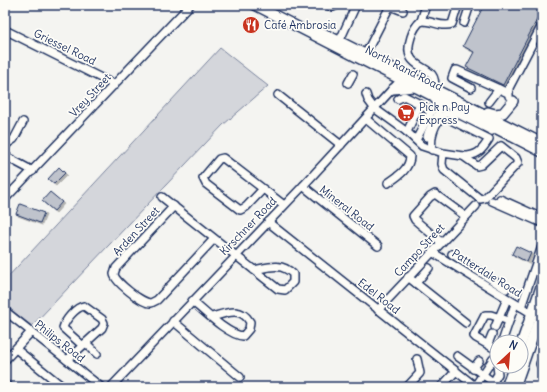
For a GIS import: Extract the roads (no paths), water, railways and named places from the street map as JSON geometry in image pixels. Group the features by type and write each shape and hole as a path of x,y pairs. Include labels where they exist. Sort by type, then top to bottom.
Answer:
{"main road":[{"name":"North Rand Road","path":"255,5 400,79 415,86 461,102 542,143"},
{"name":"North Rand Road","path":"265,5 366,53 542,152"},
{"path":"341,41 396,71 400,75 400,79"},
{"path":"392,74 394,88 415,86"},
{"path":"461,102 495,114 506,111 510,97"},
{"path":"514,129 542,139"},
{"path":"524,334 542,284"},
{"path":"515,387 542,310"},
{"path":"506,387 510,374"}],"street":[{"name":"Vrey Street","path":"5,199 190,5"},
{"path":"327,5 333,7 337,5"},
{"path":"341,41 355,7 346,5"},
{"path":"407,132 426,119 438,114 440,107 432,91 435,80 432,74 413,61 408,54 412,34 421,21 426,5"},
{"path":"421,21 449,26 454,21 458,5"},
{"path":"464,23 470,5"},
{"path":"366,53 391,6 403,11"},
{"path":"471,88 452,78 454,70 499,89 510,97 542,25"},
{"name":"Griessel Road","path":"5,30 115,84"},
{"path":"348,83 353,74"},
{"name":"Kirschner Road","path":"111,387 303,186 394,88 400,79"},
{"path":"489,102 499,89"},
{"path":"366,94 368,100 374,108 430,150 471,156 480,153 489,139"},
{"path":"278,95 341,145"},
{"path":"398,99 404,96 420,104 431,112 416,140"},
{"path":"420,104 426,119 430,150"},
{"path":"426,119 445,114 458,114 523,146 542,152"},
{"path":"366,118 410,156 408,165 399,176 388,183"},
{"path":"443,153 442,164 444,170 478,199 482,199 518,164 516,158 501,146 453,121"},
{"path":"5,147 14,139 23,122"},
{"path":"463,156 476,166 480,166 501,146"},
{"path":"5,156 33,171"},
{"path":"263,189 246,207 240,210 206,184 203,178 219,159 223,158 284,205"},
{"name":"Mineral Road","path":"303,186 378,246"},
{"path":"441,242 415,220 413,216 416,211 435,194 465,216"},
{"name":"Arden Street","path":"162,197 214,239 254,270 282,290 289,288 294,282 293,274 284,267 280,266 254,270"},
{"path":"500,199 542,218"},
{"path":"492,201 542,223"},
{"name":"Arden Street","path":"174,206 116,268 114,274 115,280 141,300 151,303 157,300 214,239"},
{"name":"Campo Street","path":"378,310 476,206"},
{"name":"Edel Road","path":"268,222 476,387"},
{"path":"505,334 509,322 518,306 542,246"},
{"name":"Patterdale Road","path":"432,252 531,313"},
{"path":"452,254 506,289"},
{"path":"416,284 429,268"},
{"path":"408,277 466,323"},
{"path":"495,291 499,284"},
{"path":"507,299 499,318 494,331 488,344 474,336 483,316 487,314 499,318 509,322"},
{"path":"192,301 212,317 235,335 243,336 249,329 250,322 248,318 237,311 212,317"},
{"path":"67,360 84,344 102,328 104,321 86,307 82,306 66,320 63,328 84,344 97,354"},
{"name":"Philips Road","path":"5,311 101,387"},
{"path":"173,321 240,377"},
{"path":"5,360 31,332"},
{"path":"16,349 63,387"},
{"path":"457,356 482,376 494,382 498,374"},
{"path":"407,387 420,373 417,359"},
{"path":"473,369 479,361"},
{"path":"476,387 489,366"},
{"path":"441,387 456,371"},
{"path":"5,384 9,387"}],"tunnel":[{"path":"418,118 425,120"}],"place":[{"name":"Café Ambrosia","path":"251,25"},
{"name":"Pick n Pay Express","path":"406,113"}]}
